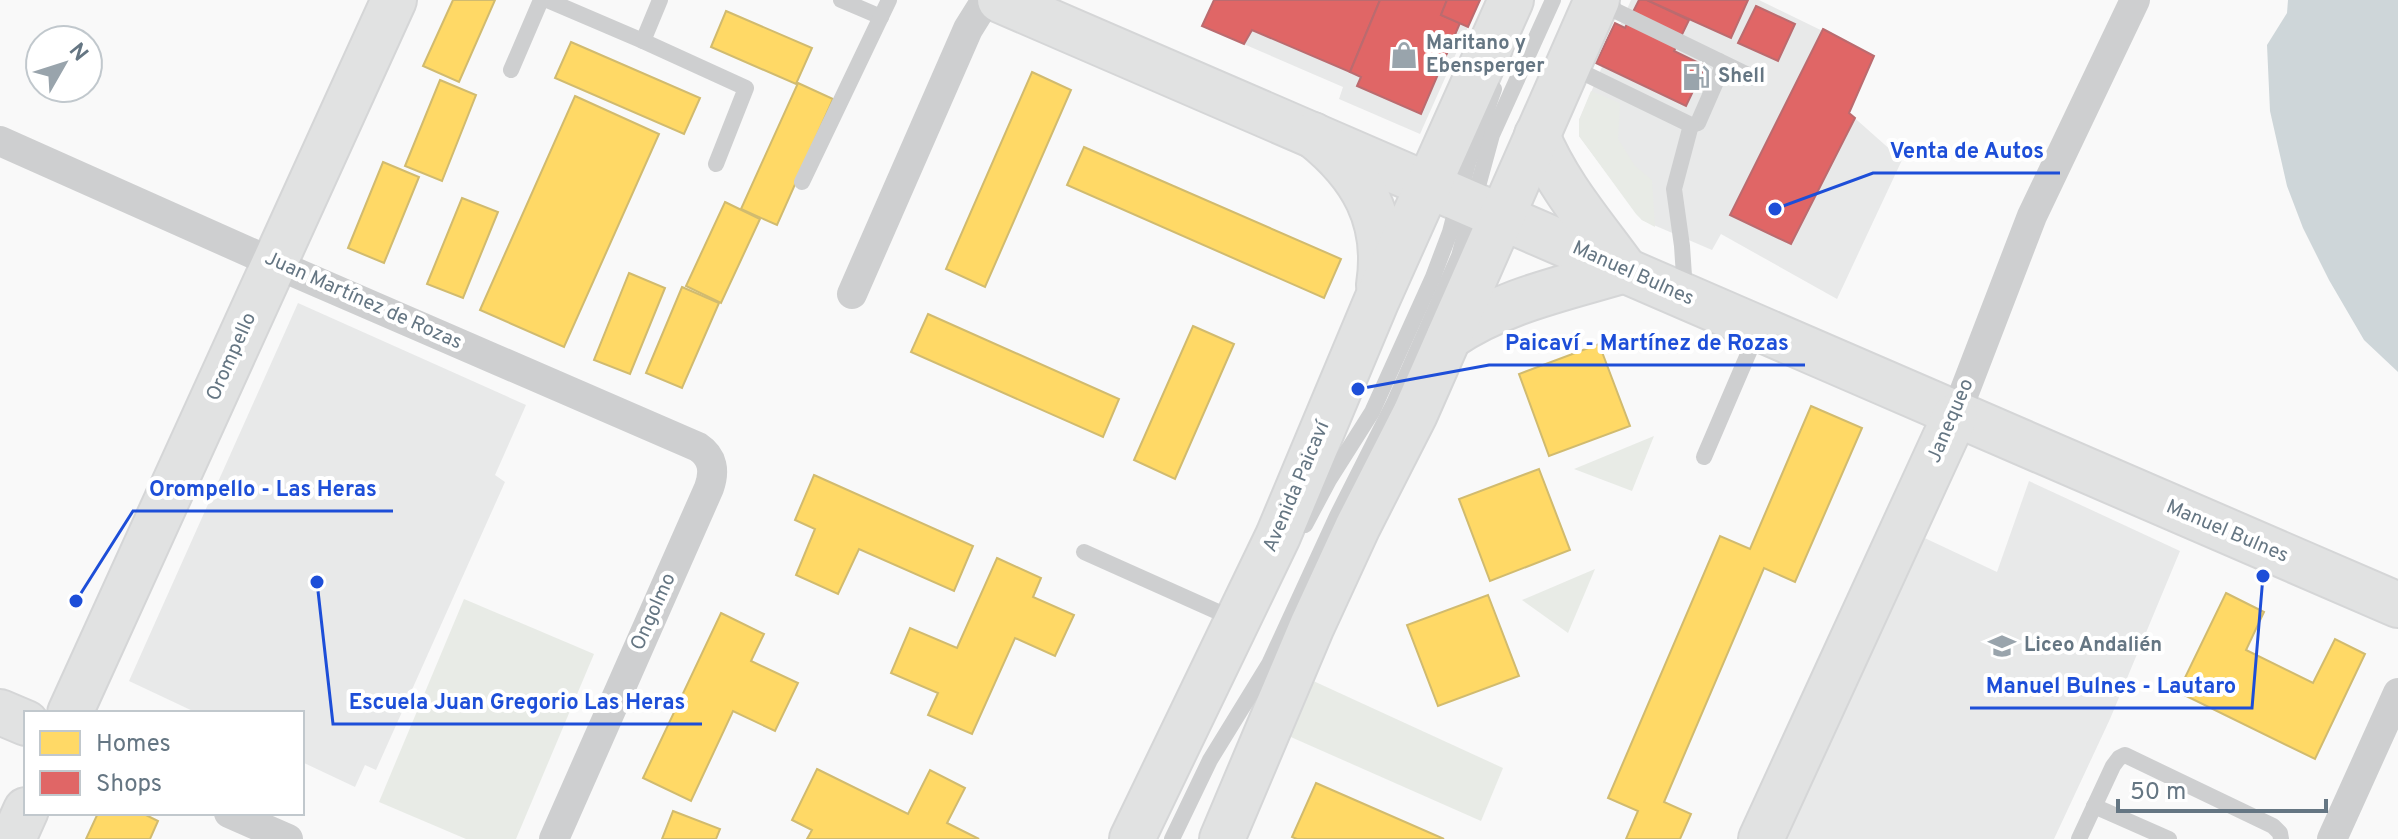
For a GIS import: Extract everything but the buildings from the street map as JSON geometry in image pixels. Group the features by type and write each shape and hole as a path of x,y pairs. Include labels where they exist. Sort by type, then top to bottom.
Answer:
{"main road":[{"name":"Orompello","path":"71,711 394,0"},
{"name":"Manuel Bulnes","path":"1000,0 1955,416 2398,605"},
{"name":"Avenida Paicaví","path":"1222,839 1312,626 1449,337 1465,201 1511,0"},
{"name":"Avenida Paicaví","path":"1132,839 1177,767 1376,302 1465,201 1537,135 1590,74 1607,4"},
{"path":"1313,135 1358,180 1374,213 1381,247 1376,302"},
{"path":"1449,337 1481,317 1506,307 1625,270 1560,181 1537,135"},
{"name":"Janequeo","path":"1761,839 1955,416"},
{"path":"0,712 24,722"},
{"path":"13,839 24,814"}],"street":[{"path":"852,294 968,29 986,0"},
{"name":"Janequeo","path":"1955,416 2032,216 2135,0"},
{"name":"Juan Martínez de Rozas","path":"0,141 698,447 710,458 714,473"},
{"name":"Ongolmo","path":"554,839 714,473"},
{"path":"2332,839 2398,693"},
{"path":"234,815 288,839"}],"lane":[{"path":"511,70 544,0 746,88 716,164"},
{"path":"643,41 660,0"},
{"path":"841,0 881,17"},
{"path":"802,182 889,0"},
{"path":"1296,546 1318,500 1372,412 1553,0"},
{"path":"1607,4 1698,57 1719,61 1754,78"},
{"path":"1691,125 1698,123 1722,68 1719,61"},
{"path":"1172,839 1210,760 1269,664 1448,284 1459,256 1468,163 1503,69"},
{"path":"1590,74 1629,86 1674,109 1691,125"},
{"path":"1685,297 1674,189 1691,125"},
{"path":"1704,457 1759,329"},
{"path":"1084,552 1238,620"},
{"path":"1155,839 1177,767 1225,682"},
{"path":"2079,839 2113,766 2125,755 2273,826 2281,839"},
{"path":"2094,806 2169,839"}],"shaded area":[{"path":"1214,0 1480,0 1420,134 1339,99 1343,87 1202,26"},
{"name":"Shell","path":"1631,0 1759,0 1874,56 1849,113 1902,160 1837,299 1721,234 1712,250 1642,220 1579,136 1579,120"},
{"path":"2288,0 2398,0 2398,372 2364,340 2303,228 2287,186 2270,111 2267,45 2287,13"},
{"path":"1591,91 1620,103 1618,139 1635,166 1652,180 1655,227 1636,214 1579,136 1579,120"},
{"path":"298,303 526,405 495,475 505,482 376,770 365,765 355,787 304,763 304,711 193,711 129,681"},
{"path":"1654,436 1632,491 1574,469"},
{"name":"Liceo Andalién","path":"2029,481 2180,551 2110,719 2054,839 1779,839 1914,533 1997,572"},
{"path":"1595,569 1568,633 1522,600"},
{"path":"464,599 594,654 516,839 466,839 379,802"},
{"path":"1309,679 1503,768 1481,821 1284,734"}],"place":[{"name":"Maritano y Ebensperger","path":"1404,55"},
{"name":"Shell","path":"1696,77"},
{"name":"Venta de Autos","path":"1775,209"},
{"name":"Paicaví - Martínez de Rozas","path":"1358,389"},
{"name":"Manuel Bulnes - Lautaro","path":"2263,576"},
{"name":"Escuela Juan Gregorio Las Heras","path":"317,582"},
{"name":"Orompello - Las Heras","path":"76,601"},
{"name":"Liceo Andalién","path":"2002,646"}]}
